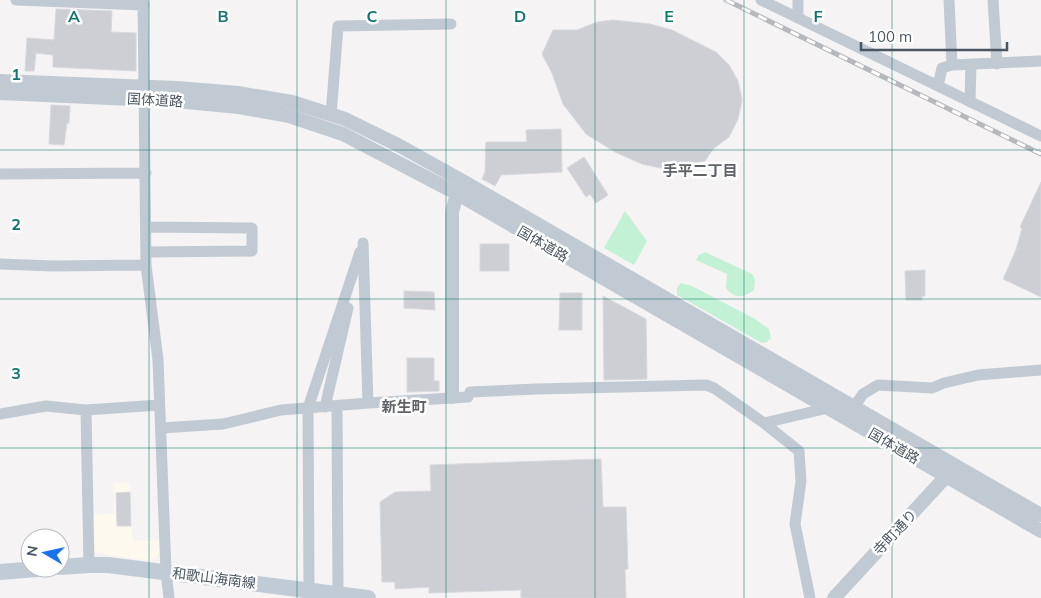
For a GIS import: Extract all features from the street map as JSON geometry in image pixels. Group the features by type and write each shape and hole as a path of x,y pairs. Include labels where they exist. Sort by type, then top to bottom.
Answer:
{"main road":[{"name":"和歌山海南線","path":"70,566 108,565 368,598"},
{"path":"0,572 20,570"}],"street":[{"path":"16,0 143,3 146,265 158,360 168,596"},
{"path":"761,0 1041,136"},
{"path":"798,0 798,18"},
{"path":"949,0 952,64"},
{"path":"993,0 997,64"},
{"path":"331,115 338,26 451,24"},
{"path":"938,86 942,68 952,64 997,64 1041,61"},
{"path":"970,64 970,102"},
{"name":"国体道路","path":"0,81 145,94 176,101 239,107 289,116 342,134 459,187 835,396 1041,515"},
{"name":"国体道路","path":"0,93 238,93 292,102 345,119 398,145 459,187 828,408 1041,531"},
{"path":"0,174 146,173"},
{"path":"452,397 452,212 459,187"},
{"path":"146,226 252,228 252,251 146,252"},
{"path":"363,243 368,403"},
{"path":"325,407 363,243"},
{"path":"309,590 308,408 363,243"},
{"path":"0,264 53,266 146,265"},
{"path":"854,407 863,394 878,386 932,388 944,383 978,375 1041,370"},
{"path":"161,428 223,424 282,410 468,397 470,392 706,385 714,388 799,450 801,481 795,524 810,598"},
{"path":"764,423 828,408 835,396"},
{"path":"0,414 46,406 86,410 159,405"},
{"path":"337,406 338,594"},
{"path":"86,410 88,565"},
{"name":"寺町通り","path":"834,598 956,465"}],"shaded area":[{"path":"114,483 130,483 133,541 161,540 159,555 150,561 92,552 91,515 114,514"}],"green space":[{"path":"625,211 647,241 634,265 604,248"},
{"path":"705,252 752,274 755,279 754,290 743,296 736,296 729,292 726,288 727,274 696,260 699,255"},
{"path":"681,283 692,286 755,319 769,329 771,338 767,342 762,343 677,295 677,288"}],"building":[{"path":"56,9 112,11 111,32 136,33 136,71 53,67 53,55 36,53 34,71 25,71 27,38 54,40"},
{"path":"613,20 650,24 672,30 716,52 729,65 738,81 742,100 738,119 729,137 713,149 705,161 684,167 665,169 642,164 615,152 586,134 563,104 552,73 542,54 553,30 577,30 597,22"},
{"path":"51,105 70,106 69,123 67,123 64,145 49,144"},
{"path":"561,129 562,172 501,175 495,186 482,179 485,172 486,142 527,142 526,130"},
{"path":"584,157 608,195 596,203 590,194 586,197 567,168"},
{"path":"1041,182 1041,297 1003,279 1016,250 1022,228 1020,227"},
{"path":"480,244 509,244 509,271 480,271"},
{"path":"925,270 925,296 922,296 922,300 906,300 905,271"},
{"path":"404,291 434,292 435,310 404,308"},
{"path":"560,293 582,293 582,330 559,330"},
{"path":"603,296 646,319 647,379 604,380"},
{"path":"407,358 434,358 434,381 439,381 439,391 407,392"},
{"path":"601,459 603,507 626,507 628,569 625,569 626,598 521,598 521,590 429,593 429,587 395,589 395,582 382,582 380,502 395,492 431,491 430,465"},
{"path":"130,492 131,526 117,526 116,493"}],"railway":[{"path":"726,0 1041,154"}],"district":[{"name":"手平二丁目","path":"700,171"},
{"name":"新生町","path":"404,407"}]}
